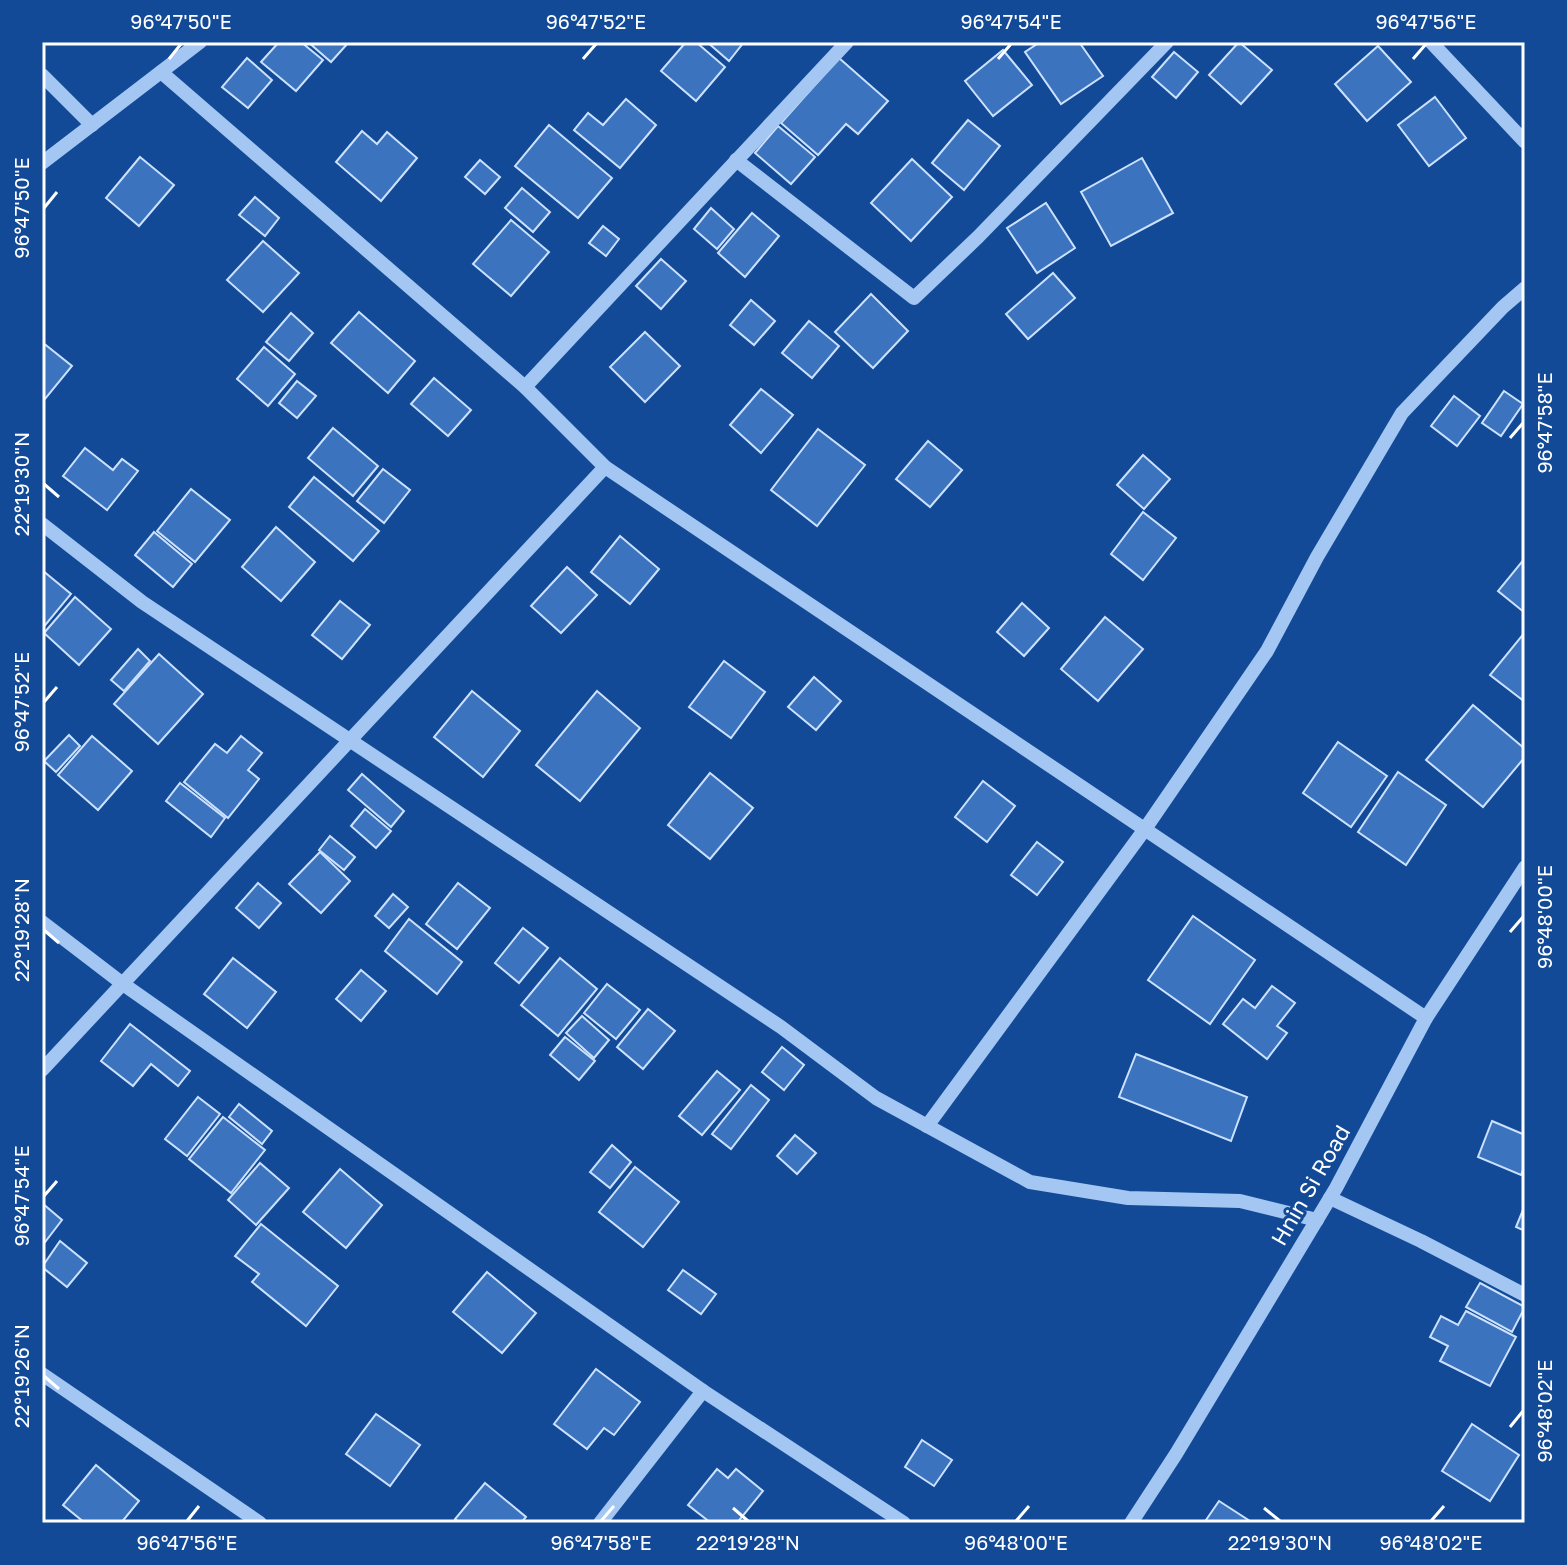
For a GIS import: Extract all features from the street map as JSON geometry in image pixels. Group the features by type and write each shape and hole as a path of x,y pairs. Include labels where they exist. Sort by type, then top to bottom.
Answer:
{"street":[{"path":"42,163 200,42"},
{"path":"525,387 847,42"},
{"path":"736,160 914,298 978,237 1167,42"},
{"path":"1431,42 1525,142"},
{"path":"161,72 525,387 605,467 1426,1018"},
{"path":"42,75 92,125"},
{"path":"927,1126 1145,829 1267,651 1317,557 1402,413 1525,288"},
{"path":"42,1070 605,467"},
{"path":"42,524 142,602 781,1027 876,1098 927,1126 1030,1182 1128,1198 1240,1201 1317,1220"},
{"name":"Hnin Si Road","path":"1131,1523 1330,1198 1426,1018 1525,867"},
{"path":"42,922 123,984 703,1391 904,1523"},
{"path":"1330,1198 1525,1295"},
{"path":"42,1374 260,1523"},
{"path":"600,1523 703,1391"}],"building":[{"path":"279,42 301,42 323,60 296,91 261,62"},
{"path":"308,42 349,42 331,62"},
{"path":"686,42 696,42 725,67 696,101 661,71"},
{"path":"707,42 744,42 729,61"},
{"path":"1040,42 1079,42 1103,76 1061,104 1025,52"},
{"path":"1239,42 1272,70 1241,104 1209,75"},
{"path":"1378,46 1411,82 1367,121 1335,84"},
{"path":"1003,50 1032,85 993,116 965,81"},
{"path":"1174,52 1198,72 1176,98 1152,77"},
{"path":"247,58 272,80 248,108 222,87"},
{"path":"839,58 888,101 858,134 846,124 818,155 781,123"},
{"path":"1435,97 1466,138 1429,166 1398,125"},
{"path":"626,99 656,125 620,168 574,130 588,113 603,125"},
{"path":"968,120 1000,146 964,190 932,163"},
{"path":"549,125 612,178 578,218 515,166"},
{"path":"778,126 815,157 791,184 755,153"},
{"path":"362,131 377,144 387,132 417,158 381,201 336,162"},
{"path":"140,157 174,185 139,226 106,198"},
{"path":"1142,158 1173,213 1111,246 1081,192"},
{"path":"912,159 952,197 911,241 871,203"},
{"path":"480,160 500,177 485,194 465,177"},
{"path":"522,188 550,212 533,232 505,208"},
{"path":"255,197 279,218 265,236 239,215"},
{"path":"1046,203 1075,248 1037,273 1007,228"},
{"path":"711,208 734,229 717,249 694,229"},
{"path":"752,213 779,236 745,277 718,253"},
{"path":"511,220 549,252 511,296 473,264"},
{"path":"603,226 619,239 606,256 589,243"},
{"path":"263,241 299,273 263,312 227,280"},
{"path":"661,259 686,281 661,309 636,286"},
{"path":"1053,273 1075,298 1028,339 1006,314"},
{"path":"871,294 908,331 873,368 835,332"},
{"path":"751,300 775,321 754,345 730,325"},
{"path":"359,312 415,361 388,393 331,343"},
{"path":"291,313 313,333 289,361 266,342"},
{"path":"809,321 839,346 812,378 782,353"},
{"path":"645,332 680,366 645,402 610,367"},
{"path":"42,342 72,366 45,399 42,397"},
{"path":"264,347 295,374 268,406 237,379"},
{"path":"434,378 471,410 448,436 411,404"},
{"path":"297,381 316,396 297,418 279,403"},
{"path":"761,389 793,415 761,453 730,425"},
{"path":"1504,391 1523,404 1501,436 1482,423"},
{"path":"1454,396 1480,416 1457,446 1431,426"},
{"path":"333,428 378,466 353,496 308,458"},
{"path":"818,429 865,465 817,526 771,490"},
{"path":"928,441 962,470 930,507 896,479"},
{"path":"85,448 113,470 122,459 138,471 107,510 63,476"},
{"path":"1143,455 1170,479 1144,509 1117,485"},
{"path":"383,469 410,490 384,523 357,501"},
{"path":"314,477 379,531 353,561 289,507"},
{"path":"191,489 230,520 195,562 157,531"},
{"path":"1143,512 1176,538 1143,580 1111,554"},
{"path":"276,527 315,562 281,601 242,567"},
{"path":"154,532 192,564 173,587 135,555"},
{"path":"620,536 659,569 630,604 591,572"},
{"path":"1525,558 1525,613 1498,591"},
{"path":"567,567 597,595 561,633 531,606"},
{"path":"42,570 71,594 42,629"},
{"path":"75,597 111,629 79,665 44,633"},
{"path":"340,601 370,625 342,659 312,635"},
{"path":"1022,603 1049,628 1024,656 997,632"},
{"path":"1105,617 1143,649 1098,701 1061,669"},
{"path":"1525,632 1525,702 1490,675"},
{"path":"138,649 150,661 124,691 111,680"},
{"path":"159,654 203,694 158,744 114,704"},
{"path":"724,661 765,692 731,738 689,707"},
{"path":"814,677 841,701 816,730 788,707"},
{"path":"472,691 520,731 483,777 434,737"},
{"path":"597,691 640,728 580,801 536,765"},
{"path":"1473,705 1525,749 1525,757 1483,807 1426,760"},
{"path":"69,735 80,746 56,772 44,761"},
{"path":"92,736 132,771 98,810 58,775"},
{"path":"241,736 262,753 248,770 259,779 228,818 184,782 215,744 227,753"},
{"path":"1338,742 1387,776 1351,827 1303,793"},
{"path":"1398,772 1446,805 1406,865 1358,832"},
{"path":"710,773 753,808 710,859 668,825"},
{"path":"362,774 404,811 391,827 348,790"},
{"path":"983,781 1015,806 987,842 955,817"},
{"path":"180,783 225,818 211,837 166,801"},
{"path":"365,809 391,831 376,848 351,826"},
{"path":"330,836 355,857 344,870 319,850"},
{"path":"1037,842 1063,862 1037,895 1011,875"},
{"path":"320,852 350,881 321,913 289,884"},
{"path":"258,883 281,903 259,928 236,908"},
{"path":"458,883 490,908 457,949 426,924"},
{"path":"393,894 408,907 389,928 375,916"},
{"path":"1193,916 1255,960 1210,1024 1148,980"},
{"path":"409,919 462,962 437,994 385,951"},
{"path":"523,928 548,948 519,983 495,963"},
{"path":"233,958 276,992 247,1028 204,994"},
{"path":"560,958 597,989 558,1036 521,1005"},
{"path":"361,970 386,991 361,1021 336,999"},
{"path":"607,984 640,1010 616,1039 584,1013"},
{"path":"1272,986 1295,1003 1277,1026 1287,1033 1267,1059 1223,1024 1243,999 1255,1008"},
{"path":"648,1009 675,1031 643,1069 617,1047"},
{"path":"582,1016 609,1040 594,1058 566,1033"},
{"path":"130,1024 190,1071 178,1086 151,1064 133,1086 101,1061"},
{"path":"565,1037 595,1061 579,1080 550,1055"},
{"path":"782,1047 804,1065 784,1090 762,1072"},
{"path":"1136,1054 1247,1097 1231,1141 1119,1097"},
{"path":"717,1071 740,1090 702,1135 679,1116"},
{"path":"751,1085 769,1100 731,1149 712,1134"},
{"path":"198,1097 220,1114 187,1156 165,1139"},
{"path":"239,1104 272,1131 262,1144 229,1117"},
{"path":"223,1117 265,1150 231,1193 189,1159"},
{"path":"1492,1121 1525,1135 1525,1165 1521,1175 1478,1157"},
{"path":"795,1135 816,1153 797,1174 777,1156"},
{"path":"612,1145 631,1162 610,1188 590,1172"},
{"path":"260,1163 289,1188 256,1225 228,1200"},
{"path":"635,1167 679,1202 643,1247 599,1212"},
{"path":"340,1169 382,1205 346,1248 303,1212"},
{"path":"42,1203 62,1220 42,1246"},
{"path":"1525,1205 1525,1231 1516,1227"},
{"path":"261,1224 338,1286 306,1326 252,1282 259,1274 235,1256"},
{"path":"60,1241 87,1263 67,1287 42,1267"},
{"path":"683,1270 716,1294 701,1314 668,1290"},
{"path":"487,1272 536,1313 502,1353 453,1312"},
{"path":"1480,1283 1525,1307 1512,1332 1466,1307"},
{"path":"1466,1311 1516,1337 1490,1386 1440,1361 1448,1346 1430,1337 1441,1316 1458,1325"},
{"path":"596,1369 640,1402 614,1435 604,1428 587,1449 554,1424"},
{"path":"376,1414 420,1445 390,1486 346,1454"},
{"path":"1472,1424 1519,1455 1490,1501 1442,1471"},
{"path":"922,1440 952,1460 934,1486 905,1467"},
{"path":"96,1465 139,1501 121,1523 85,1523 63,1505"},
{"path":"717,1469 728,1478 736,1469 763,1491 737,1523 711,1523 688,1505"},
{"path":"485,1483 526,1517 521,1523 460,1523 455,1519"},
{"path":"1219,1501 1253,1523 1204,1523"}]}
